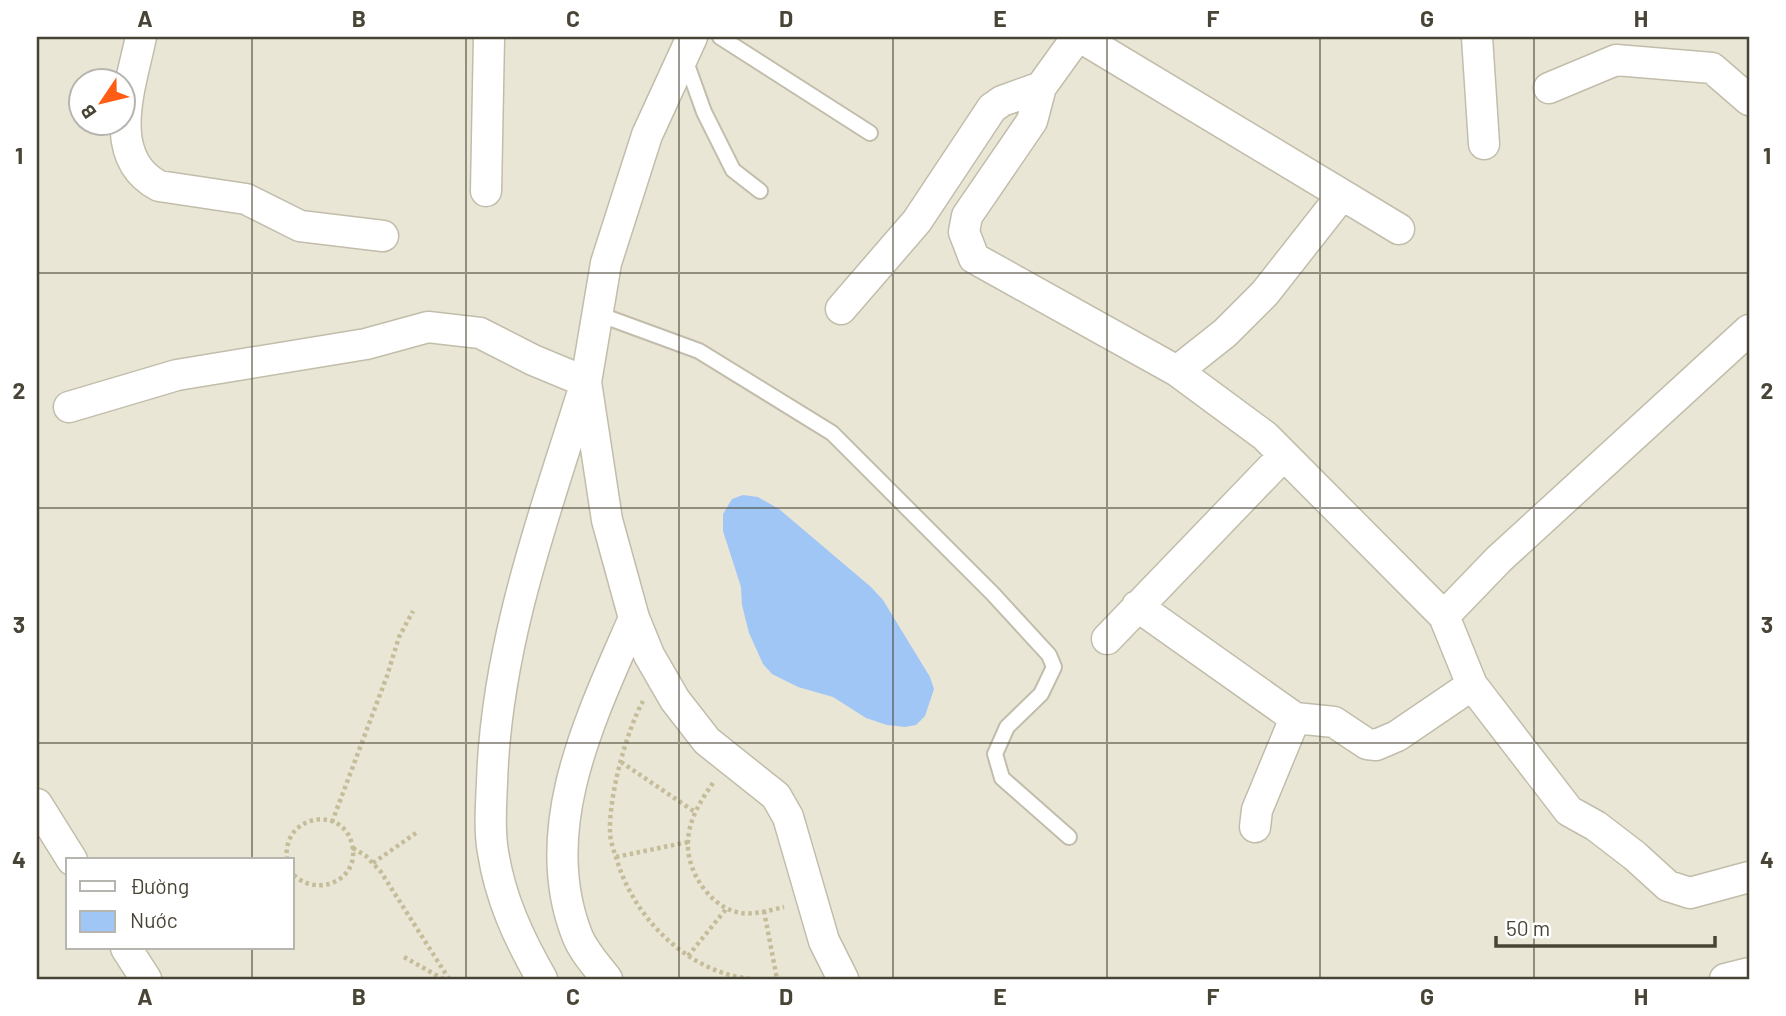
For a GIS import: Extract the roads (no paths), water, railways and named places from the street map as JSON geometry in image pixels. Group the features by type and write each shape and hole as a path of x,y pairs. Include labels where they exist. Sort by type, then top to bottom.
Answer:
{"street":[{"path":"141,37 124,122 129,154 140,173 159,187 246,199 300,226 383,236"},
{"path":"486,191 489,37"},
{"path":"1399,229 1078,37 1041,87 1032,121 967,216 964,232 974,258 1177,371 1265,436 1444,617 1472,685 1569,811 1596,826 1668,886 1690,893 1749,877"},
{"path":"1477,37 1484,144"},
{"path":"542,979 526,952 500,886 492,849 493,754 500,680 524,581 586,382 606,263 647,135 688,45"},
{"path":"1549,88 1616,60 1712,68 1749,100"},
{"path":"841,309 916,221 992,108 1002,101 1041,87"},
{"path":"1177,371 1225,332 1265,293 1342,195"},
{"path":"69,407 177,375 366,344 428,327 480,332 533,360 586,382"},
{"path":"1444,617 1499,559 1749,330"},
{"path":"586,382 607,520 634,618 649,655 690,721 730,761 776,796 788,817 824,941 843,979"},
{"path":"1107,639 1284,455"},
{"path":"1137,606 1295,719 1334,722 1367,744 1376,745 1397,736 1472,685"},
{"path":"607,979 577,937 563,882 564,832 570,788 589,721 634,618"},
{"path":"1255,827 1257,810 1295,719"},
{"path":"37,804 71,858"},
{"path":"127,950 146,979"},
{"path":"1725,979 1749,973"}],"lane":[{"path":"720,37 870,133"},
{"path":"688,45 704,111 733,170 760,191"},
{"path":"596,328 699,351 832,433 993,594 1049,655 1054,667 1041,694 1007,727 995,754 1002,778 1069,836"}],"water":[{"path":"743,495 758,497 779,509 883,600 930,677 934,689 925,716 916,725 887,725 866,718 833,697 798,687 772,674 763,664 749,633 741,587 723,531 723,514 732,499"}]}
